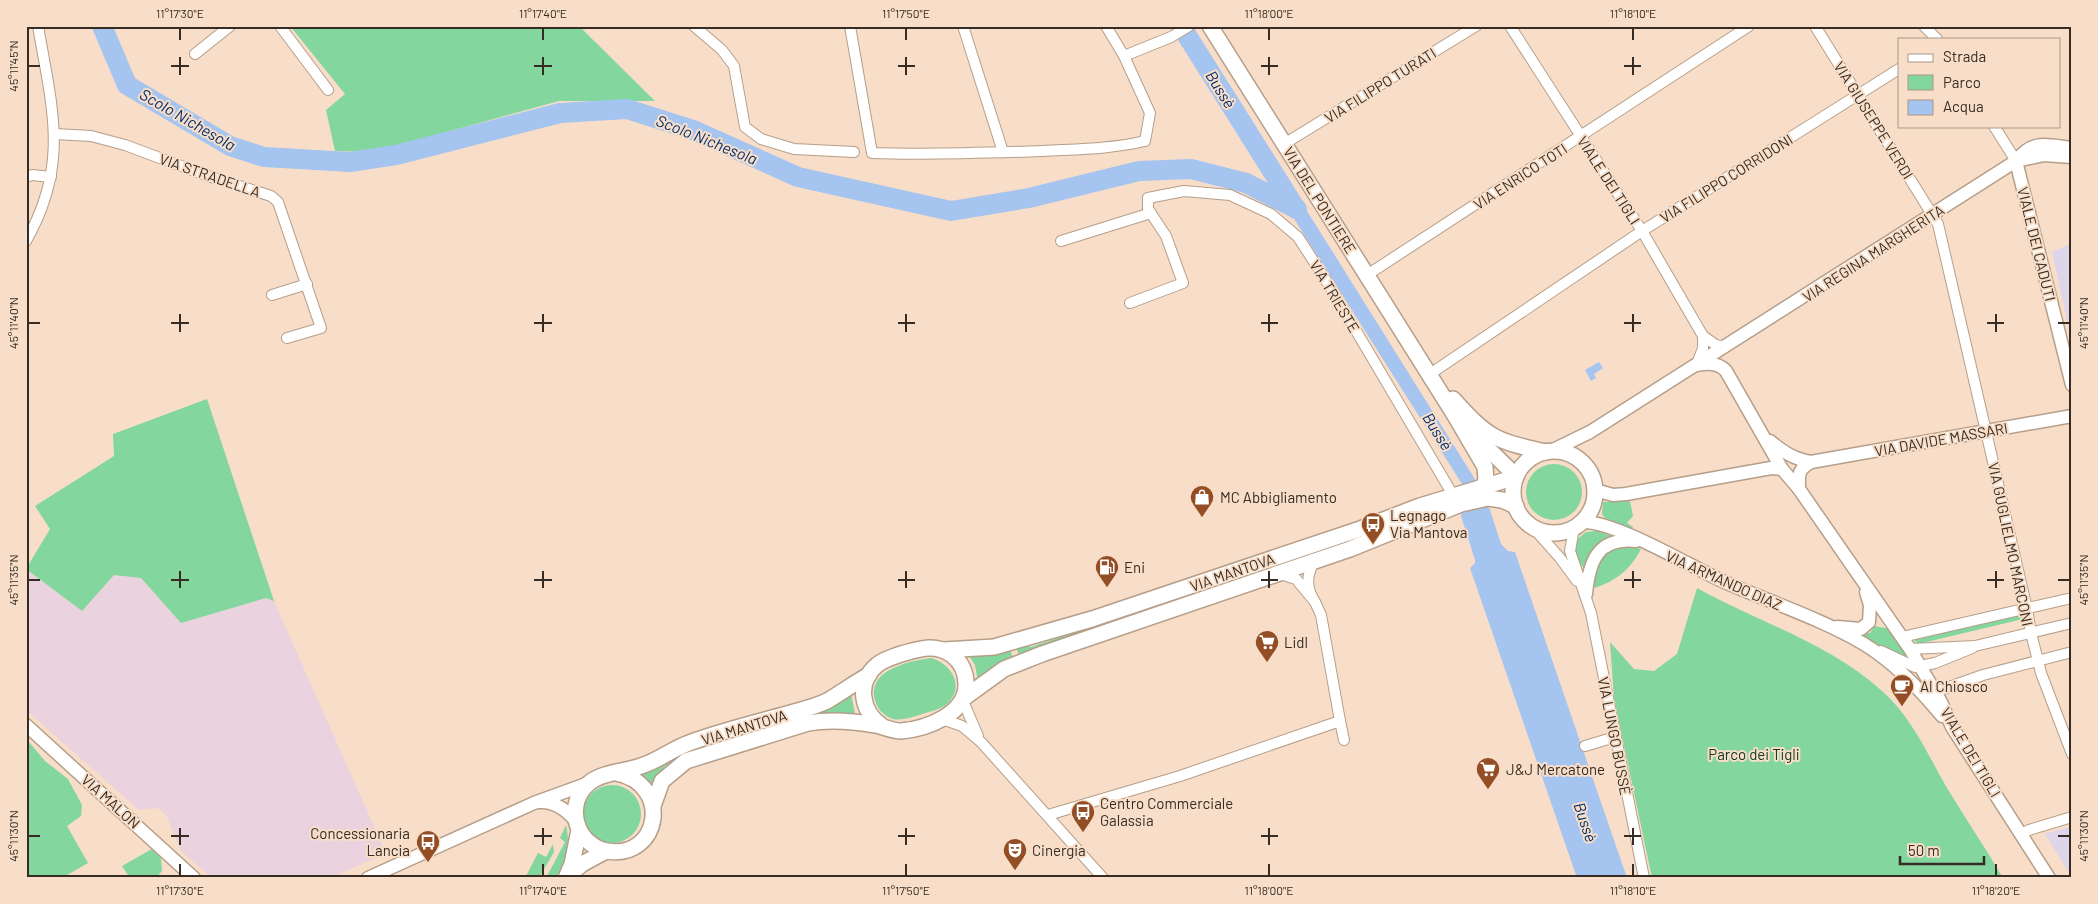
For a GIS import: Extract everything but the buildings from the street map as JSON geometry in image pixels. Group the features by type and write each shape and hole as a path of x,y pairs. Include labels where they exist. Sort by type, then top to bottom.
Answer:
{"main road":[{"name":"VIA DEL PONTIERE","path":"1210,26 1454,414 1485,467 1485,493"},
{"name":"VIA DEL PONTIERE","path":"1430,374 1467,415 1491,436 1508,443 1548,451"},
{"name":"VIA DEL PONTIERE","path":"1454,414 1516,477"},
{"path":"1548,451 1562,452 1578,459 1590,473 1595,490 1593,505 1578,525 1565,531 1548,532 1530,524 1516,506 1514,496 1516,477 1525,462 1548,451"},
{"name":"VIA MANTOVA","path":"589,783 597,778 643,766 689,743 826,701 868,675 878,664 887,659 926,647 944,650 994,647 1092,620 1458,497 1485,493 1516,477"},
{"name":"VIA MANTOVA","path":"1485,493 1516,506"},
{"name":"VIA MANTOVA","path":"606,851 628,850 646,837 651,828 654,817 653,806 662,780 686,761 808,723 838,720 882,726 896,731 908,730 942,719 956,710 963,699 1004,669 1042,654 1367,543 1406,525 1458,497"},
{"path":"944,650 958,660 964,671 966,688 963,699"},
{"path":"868,675 864,688 864,702 870,716 882,726"},
{"path":"616,774 636,780 647,791 653,806"},
{"path":"589,783 579,796 575,813 578,826 590,844 606,851"},
{"path":"566,877 578,826"},
{"path":"566,877 582,864 606,851"}],"street":[{"path":"26,242 46,199 51,177 55,134 54,118 38,26"},
{"path":"195,54 230,26"},
{"path":"280,26 328,90"},
{"path":"694,26 722,50 734,66 745,127 761,139 794,149 854,152"},
{"path":"850,26 872,153 940,155 1119,147 1145,141 1150,112 1124,56 1106,26"},
{"path":"963,26 1003,152"},
{"path":"1124,56 1171,37 1190,26"},
{"name":"VIA FILIPPO TURATI","path":"1284,144 1476,26"},
{"name":"VIALE DEI TIGLI","path":"1510,26 1642,231 1703,336"},
{"name":"VIA ENRICO TOTI","path":"1367,275 1749,26"},
{"name":"VIA GIUSEPPE VERDI","path":"1815,26 1933,214"},
{"path":"1924,26 1936,38"},
{"name":"VIA FILIPPO CORRIDONI","path":"1430,374 1642,231 1898,70"},
{"path":"1995,128 2016,161"},
{"name":"VIA STRADELLA","path":"55,134 91,136 125,145 271,196 278,202 321,328 287,338"},
{"path":"2016,161 2033,146 2072,148"},
{"path":"2016,161 2044,155 2072,157"},
{"name":"VIA REGINA MARGHERITA","path":"1548,451 1590,432 2016,161"},
{"name":"VIALE DEI CADUTI","path":"2016,161 2072,386"},
{"path":"26,177 32,175 51,177"},
{"name":"VIA TRIESTE","path":"1151,214 1148,209 1148,198 1184,192 1230,195 1271,214 1298,237 1458,497"},
{"path":"1061,241 1151,214 1166,236 1183,283 1130,303"},
{"name":"VIA GUGLIELMO MARCONI","path":"1933,214 1938,224 1946,256 2027,609 2030,633 2038,661 2072,754"},
{"path":"272,295 307,284"},
{"path":"1703,336 1716,344 1727,346 1721,359 1722,367 1706,364 1697,365 1704,348 1703,336"},
{"name":"VIALE DEI TIGLI","path":"1722,367 1782,469 1799,489 1910,649 1952,726 2049,878"},
{"name":"VIA DAVIDE MASSARI","path":"1764,437 1787,455 1811,462 2072,416"},
{"path":"1799,489 1799,474 1802,467 1811,462"},
{"path":"1595,490 1621,495 1770,468 1782,469"},
{"name":"VIA ARMANDO DIAZ","path":"1578,525 1594,522 1604,525 1719,579 1830,626 1883,651 1909,666 1920,666"},
{"name":"VIA LUNGO BUSSÈ","path":"1530,524 1560,558 1586,594"},
{"name":"VIA LUNGO BUSSÈ","path":"1578,525 1570,551 1586,594 1598,642 1644,878"},
{"path":"1586,594 1590,567 1599,551 1617,542 1640,541"},
{"path":"1314,562 1308,574 1307,582 1321,615 1344,740"},
{"path":"1279,574 1296,579 1315,602"},
{"name":"VIALE DEI TIGLI","path":"1830,626 1861,628 1869,622 1869,600 1858,576"},
{"path":"1902,637 2072,598"},
{"path":"1910,649 1975,646 2072,623"},
{"name":"VIA ARMANDO DIAZ","path":"1865,644 1902,672 1952,726"},
{"path":"1920,666 1965,653 1975,646"},
{"path":"1935,692 1983,675 2072,652"},
{"path":"963,699 971,723 981,742"},
{"path":"942,719 962,726 981,742 1103,878"},
{"path":"1048,815 1180,776 1340,721"},
{"name":"VIA MALON","path":"26,726 194,878"},
{"path":"1585,746 1615,737"},
{"name":"VIA MANTOVA","path":"368,878 534,802 589,783"},
{"path":"534,802 547,802 564,809 578,826"},
{"path":"2021,834 2072,817"}],"shaded area":[{"path":"2072,243 2072,343 2052,252"},
{"path":"26,569 82,611 114,575 141,578 181,623 266,598 274,601 386,853 331,878 212,878 181,851 166,815 158,808 139,810 26,710"},
{"path":"2072,826 2072,877 2045,834"}],"green space":[{"path":"290,26 579,26 655,101 559,101 389,148 369,152 335,151 326,110 345,94"},
{"path":"207,399 274,601 266,598 181,623 141,578 114,575 82,611 26,569 50,529 35,506 114,456 113,434"},
{"path":"1549,464 1559,464 1574,472 1580,481 1582,492 1580,503 1574,512 1559,520 1549,520 1538,515 1531,508 1526,497 1526,487 1531,476 1538,469"},
{"path":"1630,501 1633,516 1627,523 1633,527 1632,529 1605,518 1602,514 1603,502"},
{"path":"1597,531 1614,537 1595,550 1584,569 1575,555 1575,541 1586,532"},
{"path":"1631,546 1641,549 1627,569 1616,578 1594,588 1594,569 1607,550"},
{"path":"1319,550 1320,553 1032,650 1027,656 1020,658 1016,647 1023,645 1031,647"},
{"name":"Parco dei Tigli","path":"1697,588 1816,646 1861,674 1882,691 1902,712 1910,724 2003,878 1652,878 1614,698 1610,642 1634,669 1654,671 1677,654"},
{"path":"2022,614 2023,619 1918,644 1914,640"},
{"path":"1875,626 1890,629 1911,660 1909,661 1854,634 1870,633"},
{"path":"1010,649 1014,661 978,682 975,665 968,654"},
{"path":"931,658 945,665 954,676 956,683 953,697 941,708 903,719 893,719 884,714 877,706 875,700 874,690 877,681 883,674 892,669"},
{"path":"851,693 855,714 832,713 813,716 682,757 664,767 650,786 637,774 654,770 680,755 702,746 813,713"},
{"path":"29,742 45,761 68,779 82,805 81,816 67,826 88,863 62,878 26,878 26,743"},
{"path":"606,785 618,785 633,793 641,808 641,820 633,835 618,843 606,843 591,835 583,820 583,808 591,793"},
{"path":"566,825 568,846 565,859 556,878 546,878 565,842 560,838"},
{"path":"553,844 554,852 539,878 525,878 538,853 546,857"},
{"path":"152,849 161,858 162,871 156,878 124,878 128,875 122,866"}],"water":[{"path":"1297,195 1473,476 1490,510 1501,544 1508,551 1515,552 1627,878 1577,878 1470,568 1475,563 1475,560 1461,516 1462,484 1284,203"},
{"path":"1599,362 1603,368 1594,374 1596,378 1591,381 1585,370"}],"waterway":[{"name":"Scolo Nichesola","path":"102,26 127,85 230,146 264,157 350,162 396,155 560,113 627,109 693,130 798,177 951,211 1029,198 1139,171 1191,169 1246,183 1297,209"},
{"name":"Bussè","path":"1181,26 1296,209"}],"place":[{"name":"MC Abbigliamento","path":"1202,518"},
{"name":"Legnago Via Mantova","path":"1373,545"},
{"name":"Eni","path":"1107,588"},
{"name":"Lidl","path":"1267,663"},
{"name":"Al Chiosco","path":"1902,707"},
{"name":"J&J Mercatone","path":"1488,790"},
{"name":"Centro Commerciale Galassia","path":"1083,833"},
{"name":"Concessionaria Lancia","path":"428,863"},
{"name":"Cinergia","path":"1015,871"}]}
